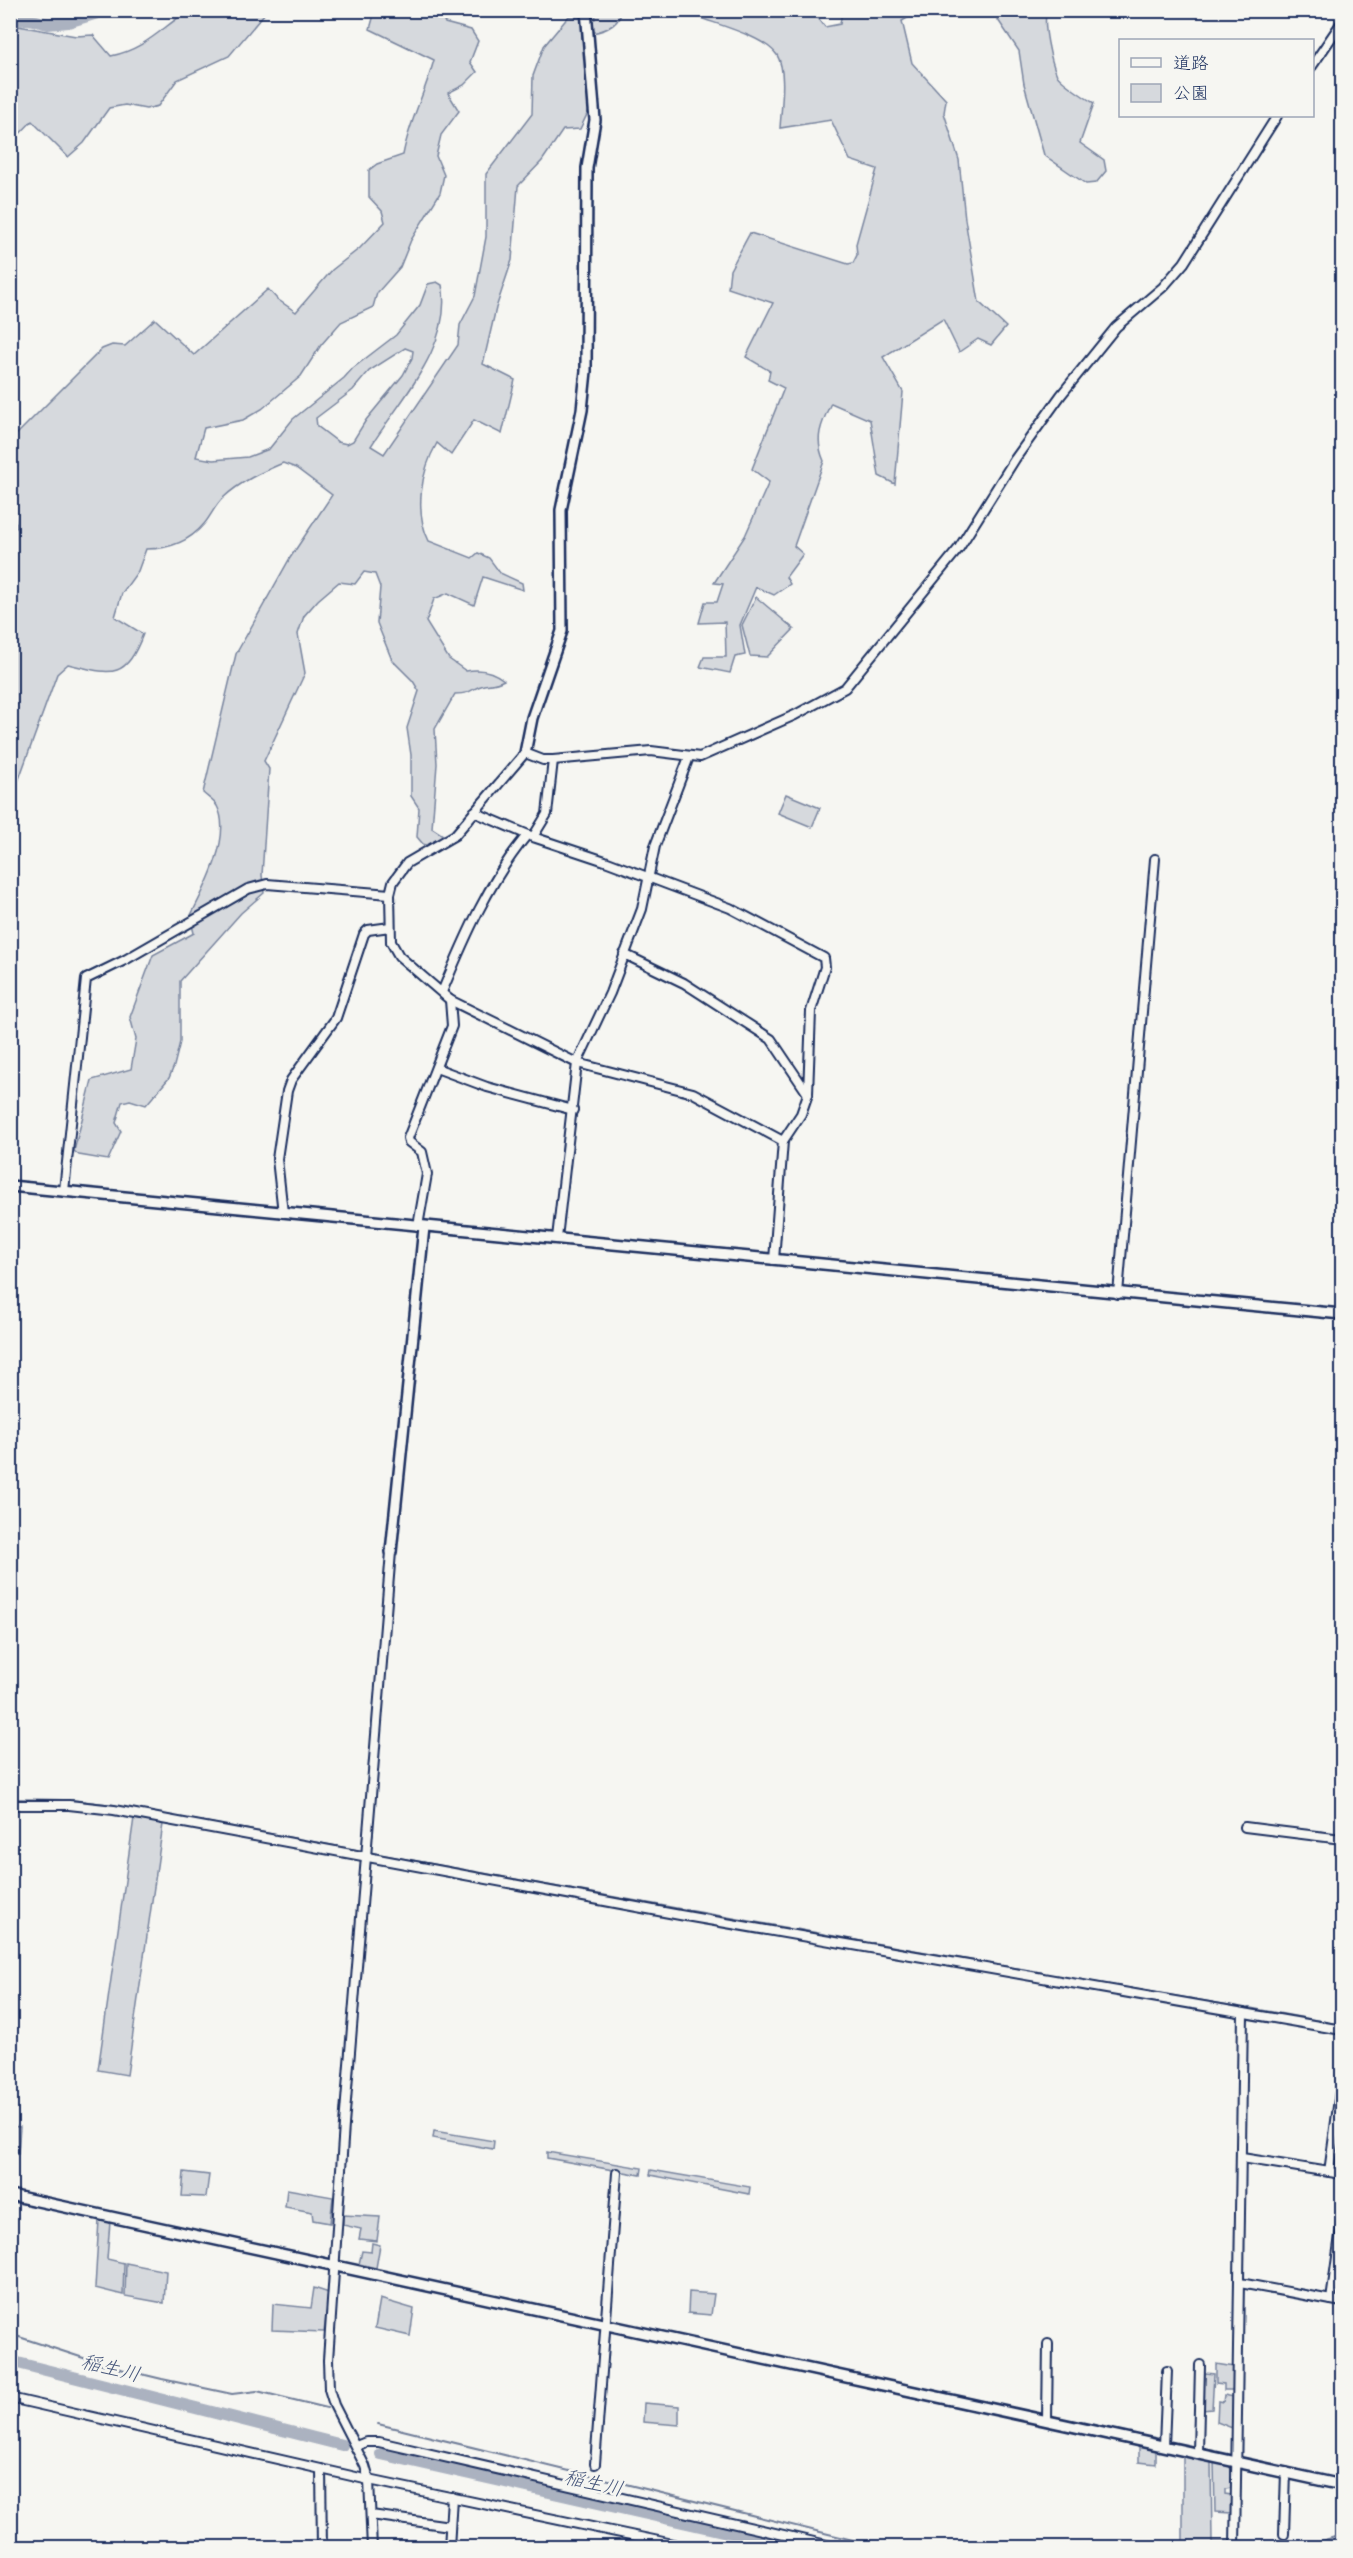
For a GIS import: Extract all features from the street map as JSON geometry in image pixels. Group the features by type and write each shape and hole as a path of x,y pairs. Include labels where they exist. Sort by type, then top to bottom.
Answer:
{"street":[{"path":"586,10 596,120 587,168 586,371 582,410 561,510 562,631 532,718 525,753 455,835 407,863 393,882 390,894 391,942 399,956 450,1000 577,1063 693,1093 783,1141"},
{"path":"1314,63 1342,22"},
{"path":"525,753 543,760 651,751 700,757 795,715 845,688 959,548 1015,459 1061,394 1116,327 1163,287 1184,263 1276,117"},
{"path":"557,1238 577,1063 610,993 642,909 660,829 688,757"},
{"path":"442,992 464,938 478,911 513,853 547,814 553,760"},
{"path":"474,812 530,836 730,908 824,958 825,967 811,1011 808,1094 801,1114 783,1141 774,1260"},
{"path":"1118,1294 1155,859"},
{"path":"64,1191 86,979 125,960 248,889 267,884 390,894"},
{"path":"283,1213 276,1159 287,1091 291,1080 336,1018 364,934 368,930 390,927"},
{"path":"624,954 684,983 771,1039 808,1094"},
{"path":"372,2547 369,2480 356,2446 334,2405 329,2389 328,2360 344,2125 391,1552 427,1174 422,1152 409,1142 408,1138 452,1026 450,1000"},
{"path":"436,1068 487,1087 573,1110"},
{"path":"10,1186 1342,1314"},
{"path":"10,1805 69,1805 114,1810 680,1915 1342,2030"},
{"path":"1245,1827 1342,1839"},
{"path":"1235,2547 1243,2013"},
{"path":"1329,2172 1342,2076"},
{"path":"1242,2158 1342,2174"},
{"path":"595,2464 617,2173"},
{"path":"10,2195 1342,2485"},
{"path":"1331,2300 1342,2221"},
{"path":"1240,2283 1342,2302"},
{"path":"1333,2283 1342,2285"},
{"path":"1047,2420 1048,2344"},
{"path":"1198,2453 1200,2365"},
{"path":"1164,2446 1167,2371"},
{"path":"10,2398 654,2544 692,2547"},
{"path":"356,2446 366,2442 379,2442 840,2547"},
{"path":"321,2469 322,2547"},
{"path":"1284,2534 1286,2472"},
{"path":"449,2547 452,2498"},
{"path":"371,2515 450,2526"}],"green space":[{"path":"188,11 273,11 265,13 229,56 177,80 158,106 146,109 125,105 109,108 84,143 68,157 32,121 11,143 11,27 18,26 76,36 93,35 111,56 133,49"},
{"path":"375,11 440,11 445,23 471,30 478,41 470,62 477,72 464,85 448,93 459,111 441,135 436,156 444,175 440,193 411,240 400,267 377,293 373,307 341,322 321,345 301,376 262,409 243,420 204,428 196,457 213,460 248,457 269,449 293,419 396,335 420,305 428,284 437,282 442,285 444,307 440,329 422,370 371,446 384,454 458,345 460,325 475,296 486,237 486,174 532,114 533,76 544,46 569,16 595,19 597,11 622,11 620,17 611,26 582,35 590,108 580,129 563,130 542,161 518,186 512,260 496,308 483,364 515,380 502,434 474,420 451,455 437,443 423,479 422,517 429,541 472,558 478,553 489,558 500,573 522,583 523,590 483,577 474,605 448,593 434,599 426,622 449,659 466,671 487,671 504,680 480,686 469,692 455,694 435,729 437,764 432,828 443,835 441,839 429,846 423,844 417,837 419,808 411,796 411,755 407,728 419,691 413,681 392,660 377,623 380,587 375,574 364,572 355,584 339,582 318,600 304,616 298,634 305,673 264,761 269,769 262,875 264,893 241,913 180,981 180,1042 169,1078 146,1105 130,1100 122,1102 116,1123 121,1131 108,1160 79,1155 74,1151 92,1080 131,1069 136,1039 130,1017 153,955 194,933 190,917 215,863 222,832 217,806 203,793 236,654 290,558 332,495 296,468 283,463 230,492 192,536 171,546 146,549 138,571 122,593 115,617 143,634 136,649 130,660 114,671 105,672 68,664 57,674 11,801 10,533 17,527 11,505 11,440 102,349 112,345 125,346 155,319 194,355 268,289 277,299 296,312 332,270 360,248 385,222 382,211 369,197 369,170 377,164 403,155 434,60 370,29","holes":["405,348 413,351 403,375 366,420 353,441 347,444 338,442 317,426 316,418 353,390 369,371"]},
{"path":"699,11 813,11 825,27 840,24 842,11 920,11 902,21 912,63 946,100 944,113 959,160 965,219 979,302 1006,327 991,345 978,339 959,352 943,319 883,357 903,392 895,484 879,476 870,420 831,403 824,418 819,439 824,461 794,546 803,554 786,577 790,584 774,595 756,587 740,625 745,655 735,657 730,673 700,667 704,657 726,657 725,622 699,623 705,602 717,602 723,584 714,583 745,536 769,482 752,469 784,388 768,380 770,371 746,357 773,303 728,288 730,270 750,233 848,264 853,263 857,255 856,244 877,169 850,160 831,120 780,128 783,80 777,55 752,37 698,17"},
{"path":"992,11 1047,11 1046,33 1057,75 1094,103 1080,143 1104,160 1106,171 1096,183 1086,184 1044,155 1024,84 1019,51"},
{"path":"756,597 794,629 767,657 750,656 742,625"},
{"path":"786,794 820,808 812,827 778,813"},
{"path":"134,1818 163,1824 127,2075 98,2070"},
{"path":"11,2126 20,2127 18,2154 11,2153"},
{"path":"434,2131 494,2141 493,2149 433,2138"},
{"path":"547,2152 642,2168 641,2175 547,2158"},
{"path":"651,2170 750,2187 749,2194 650,2175"},
{"path":"184,2172 209,2175 206,2197 182,2196"},
{"path":"287,2189 333,2197 330,2223 313,2220 312,2212 285,2207"},
{"path":"343,2215 380,2217 377,2241 359,2239 361,2229 343,2225"},
{"path":"99,2220 110,2222 107,2259 124,2263 123,2295 95,2288"},
{"path":"372,2243 380,2245 376,2268 359,2264 362,2251 371,2252"},
{"path":"126,2263 166,2271 164,2303 125,2296"},
{"path":"314,2288 329,2293 324,2332 272,2330 273,2304 311,2308"},
{"path":"689,2292 714,2294 711,2315 688,2313"},
{"path":"380,2299 414,2309 410,2336 375,2328"},
{"path":"1216,2364 1234,2367 1234,2390 1224,2390 1224,2384 1216,2383"},
{"path":"1205,2373 1214,2374 1212,2409 1202,2410"},
{"path":"1224,2395 1234,2397 1232,2428 1217,2422 1218,2401 1223,2402"},
{"path":"644,2403 679,2406 679,2425 643,2422"},
{"path":"1139,2446 1156,2450 1156,2464 1139,2462"},
{"path":"1183,2456 1211,2462 1212,2542 1228,2542 1229,2547 1183,2547"},
{"path":"1214,2462 1229,2466 1231,2469 1232,2488 1225,2489 1225,2494 1231,2495 1231,2513 1215,2512"}],"waterway":[{"path":"10,21 29,19 48,24 68,22 107,10"},
{"path":"10,1799 64,1800"},
{"path":"72,1800 114,1805"},
{"path":"121,1807 221,1825"},
{"path":"228,1826 362,1851"},
{"path":"372,1853 465,1870"},
{"path":"471,1871 573,1890"},
{"path":"580,1891 680,1909"},
{"path":"686,1910 788,1928"},
{"path":"795,1929 865,1942"},
{"path":"873,1943 1044,1973"},
{"path":"1052,1975 1239,2007"},
{"path":"1249,2008 1342,2025"},
{"path":"10,2334 108,2366 162,2379 232,2394 257,2391 327,2408"},
{"name":"稲生川","path":"10,2361 342,2445"},
{"path":"378,2424 594,2477"},
{"name":"稲生川","path":"381,2454 798,2548"},
{"path":"605,2479 861,2542"},
{"path":"1297,2548 1342,2535"},
{"path":"869,2543 886,2548"}]}
